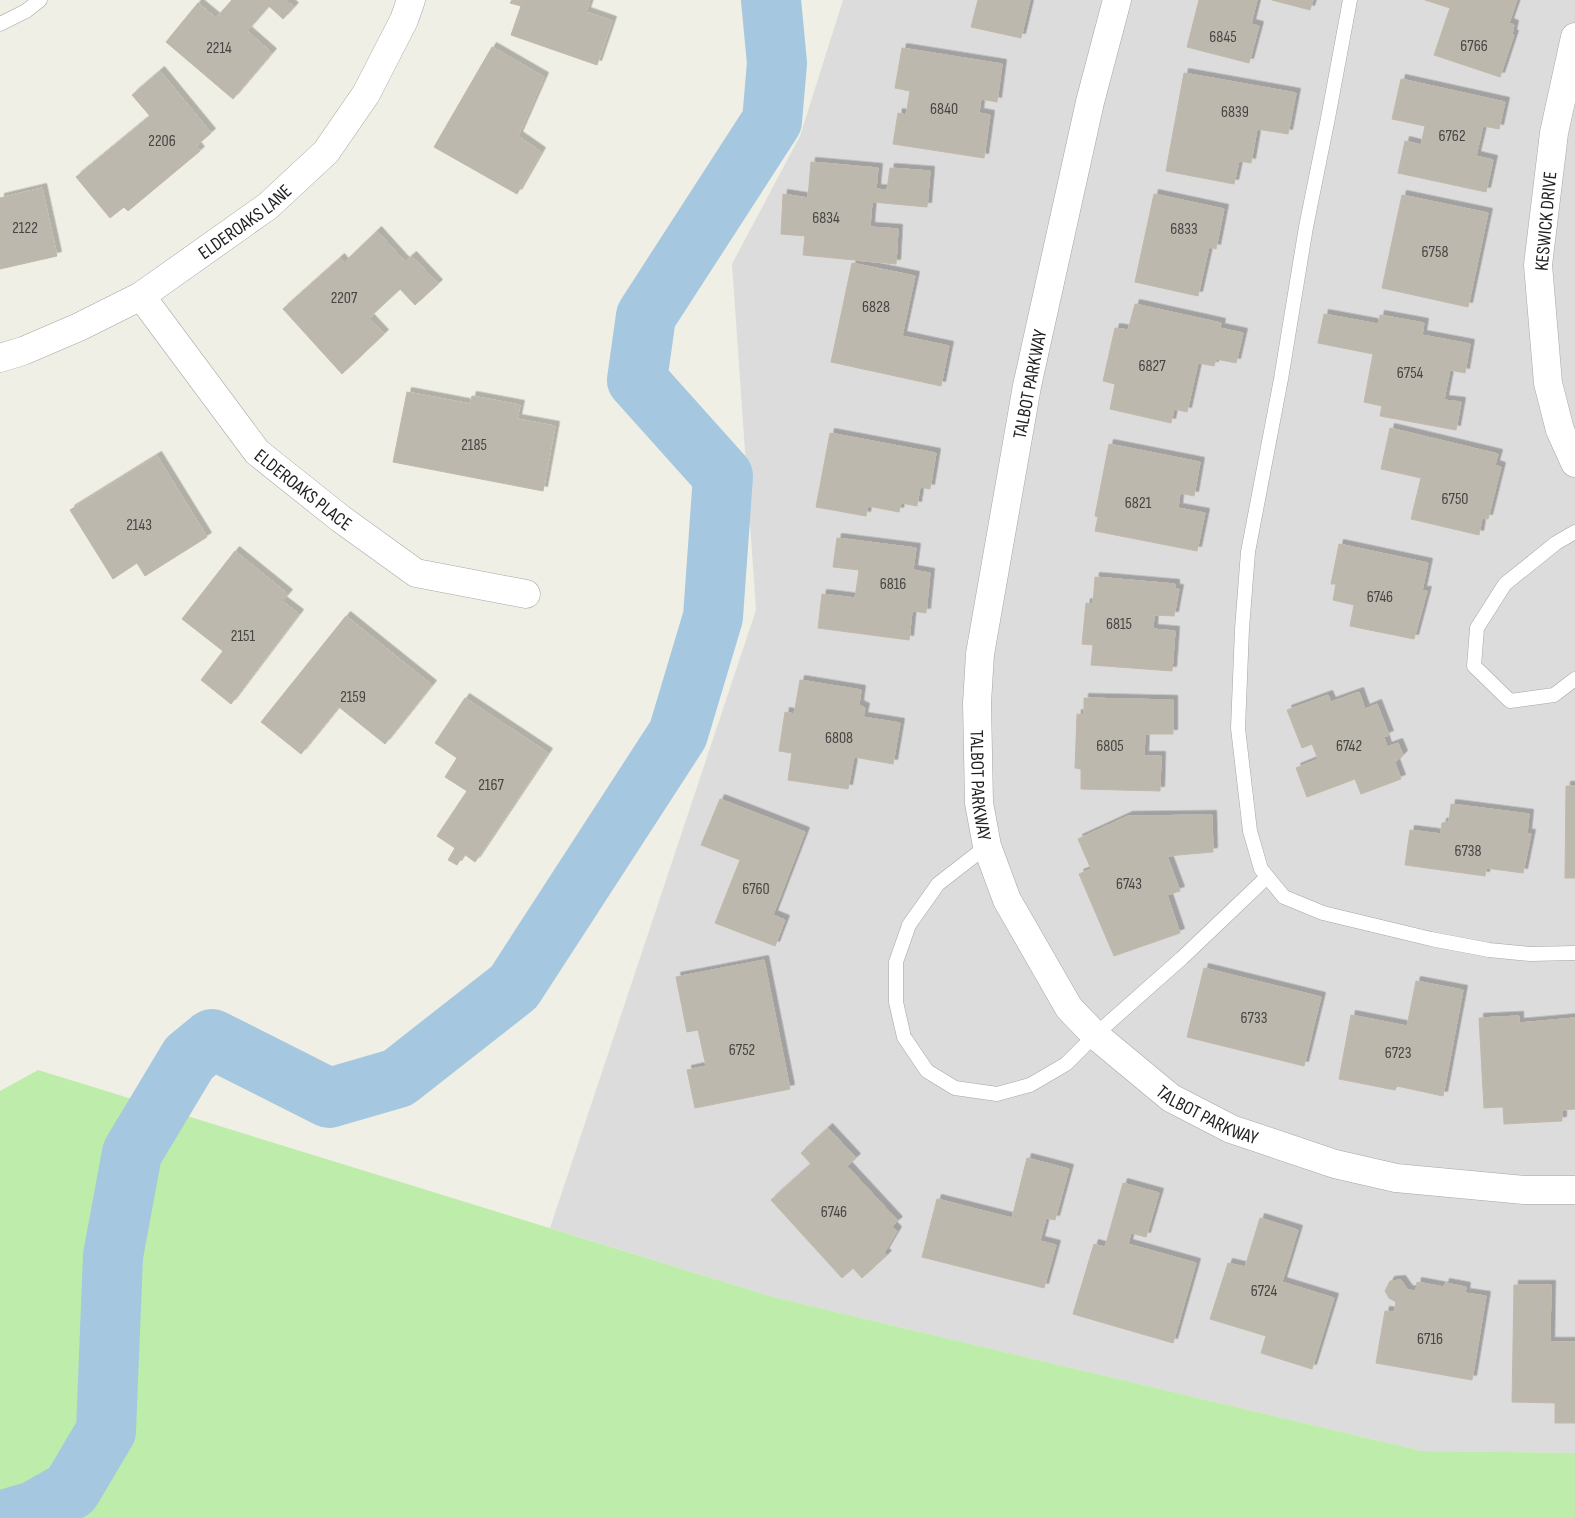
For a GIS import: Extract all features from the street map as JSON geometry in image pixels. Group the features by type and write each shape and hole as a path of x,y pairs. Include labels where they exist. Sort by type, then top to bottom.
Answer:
{"street":[{"name":"ELDEROAKS LANE","path":"0,358 23,352 79,327 140,296 268,206 326,152 366,94 404,20 411,0"},
{"name":"TALBOT PARKWAY","path":"1117,0 1090,102 1027,386 980,654 977,703 979,803 987,846 1007,900 1069,1008 1095,1036 1171,1098 1231,1129 1335,1164 1396,1178 1524,1190 1575,1190"},
{"name":"KESWICK DRIVE","path":"1575,37 1554,133 1538,265 1548,383 1560,430 1575,463"},
{"name":"ELDEROAKS PLACE","path":"140,296 257,452 341,519 416,573 526,594"}],"lane":[{"path":"0,24 26,11 40,0"},
{"path":"1350,0 1306,227 1281,379 1248,552 1242,629 1238,728 1250,831 1261,868 1284,897 1324,913 1432,939 1489,950 1530,954 1575,953"},
{"path":"1575,532 1556,543 1505,584 1477,628 1474,666 1510,701 1554,695 1575,679"},
{"path":"987,846 938,884 909,925 896,962 896,1002 904,1037 927,1071 955,1088 997,1094 1030,1085 1066,1064 1182,958 1267,876"}],"shaded area":[{"path":"843,0 1575,0 1575,1453 1422,1451 773,1297 550,1228 756,610 732,264 800,136"}],"green space":[{"path":"38,1070 773,1297 1422,1451 1575,1453 1575,1518 0,1518 0,1091"}],"building":[{"path":"232,0 285,0 294,7 283,19 269,6 247,31 272,53 233,99 166,42 198,3 216,18"},
{"path":"512,0 590,0 586,12 612,21 597,65 511,35 521,6 510,3"},
{"path":"978,0 1030,0 1021,38 971,27"},
{"path":"1199,0 1257,0 1251,24 1259,26 1249,63 1187,47"},
{"path":"1272,0 1313,0 1310,10"},
{"path":"1425,0 1517,0 1509,23 1514,25 1512,34 1514,35 1500,77 1434,55 1450,8"},
{"path":"492,47 544,77 518,136 541,152 517,194 434,147"},
{"path":"902,48 1002,64 997,102 981,99 979,113 990,115 984,158 893,144 898,113 906,115 910,91 895,88"},
{"path":"160,71 211,133 196,146 200,151 128,211 124,207 110,218 76,177 150,116 132,95"},
{"path":"1184,73 1296,93 1288,134 1257,129 1251,163 1239,161 1234,184 1166,171"},
{"path":"1401,79 1505,102 1499,129 1483,126 1476,156 1493,160 1486,192 1398,173 1405,141 1421,145 1425,126 1392,119"},
{"path":"811,162 878,168 876,189 887,190 890,168 930,171 927,207 872,202 870,227 898,229 896,264 803,255 805,236 781,234 783,194 808,198"},
{"path":"42,188 57,256 0,269 0,198"},
{"path":"1154,194 1224,209 1216,249 1209,247 1198,296 1135,282"},
{"path":"1402,195 1488,213 1468,307 1382,288"},
{"path":"377,231 405,262 412,256 438,284 415,305 400,289 369,318 384,334 342,374 283,309 340,258 344,263"},
{"path":"852,263 915,276 902,336 949,346 941,386 831,362"},
{"path":"1135,304 1221,323 1220,328 1243,333 1236,363 1216,359 1214,366 1198,363 1187,412 1174,409 1171,423 1110,409 1115,384 1103,381 1115,328 1128,330"},
{"path":"1324,314 1378,324 1380,315 1424,323 1422,335 1470,344 1465,373 1450,370 1444,400 1461,402 1456,430 1380,416 1382,406 1364,402 1373,354 1318,343"},
{"path":"407,392 470,404 472,396 520,405 517,419 555,426 543,491 393,462"},
{"path":"1390,428 1498,454 1495,465 1501,467 1488,519 1482,518 1479,535 1411,519 1421,478 1381,469"},
{"path":"830,433 936,453 930,489 920,487 917,506 901,503 899,512 868,506 866,516 816,507"},
{"path":"1109,444 1200,462 1194,496 1180,493 1178,508 1205,513 1197,551 1095,531 1098,517 1095,516"},
{"path":"157,456 207,537 145,576 137,563 113,579 70,510"},
{"path":"837,538 916,548 913,570 930,573 926,613 912,611 909,640 818,628 822,594 855,598 859,570 833,567"},
{"path":"1339,544 1428,563 1422,591 1427,591 1414,639 1350,626 1354,605 1333,600 1336,584 1331,584"},
{"path":"235,551 288,594 282,601 299,614 231,704 201,680 223,651 182,619"},
{"path":"1095,577 1175,584 1175,589 1179,589 1174,616 1154,615 1153,629 1175,631 1172,671 1091,665 1093,645 1082,644 1086,603 1093,604"},
{"path":"346,616 432,685 385,744 339,707 301,754 261,722"},
{"path":"800,680 861,690 859,705 865,708 863,717 900,723 893,764 854,757 848,789 788,780 792,753 779,751 785,712 794,714"},
{"path":"1359,692 1365,709 1377,704 1389,735 1384,737 1387,747 1398,743 1403,755 1395,763 1401,779 1361,794 1355,779 1307,797 1296,768 1318,759 1312,744 1302,748 1287,710 1328,695 1331,702"},
{"path":"465,698 548,753 475,862 464,854 457,865 448,860 455,848 437,836 467,791 445,777 457,758 435,743"},
{"path":"1084,698 1173,700 1173,734 1145,734 1144,756 1161,756 1160,791 1081,789 1081,769 1075,768 1077,714 1084,715"},
{"path":"1566,786 1575,786 1575,878 1565,878"},
{"path":"720,799 805,832 773,915 785,920 775,946 715,923 740,860 701,845"},
{"path":"1451,804 1529,814 1527,834 1531,834 1523,873 1486,868 1485,876 1405,865 1410,830 1441,834 1442,823 1449,822"},
{"path":"1212,815 1213,852 1167,856 1180,891 1167,895 1180,933 1114,956 1079,874 1091,869 1078,839 1128,816"},
{"path":"764,960 790,1089 695,1108 687,1070 706,1066 698,1030 687,1032 676,977"},
{"path":"1204,968 1321,997 1304,1066 1187,1037"},
{"path":"1416,981 1463,990 1443,1096 1397,1086 1395,1090 1339,1079 1351,1015 1407,1026"},
{"path":"1519,1016 1519,1023 1575,1018 1575,1109 1562,1110 1562,1121 1504,1124 1503,1107 1484,1108 1479,1018"},
{"path":"828,1128 856,1158 847,1166 898,1221 892,1226 897,1231 884,1253 887,1255 862,1278 853,1268 842,1278 771,1200 811,1164 801,1153"},
{"path":"1027,1158 1069,1169 1055,1220 1046,1218 1040,1241 1056,1245 1044,1288 922,1257 937,1199 1012,1218"},
{"path":"1123,1183 1159,1193 1146,1237 1131,1233 1128,1244 1196,1263 1173,1343 1073,1314 1094,1244 1105,1247"},
{"path":"1260,1218 1298,1230 1282,1282 1334,1298 1312,1369 1261,1353 1266,1336 1210,1319 1228,1263 1245,1267"},
{"path":"1401,1280 1408,1290 1416,1291 1417,1282 1444,1287 1445,1283 1466,1287 1465,1293 1486,1296 1472,1380 1376,1363 1385,1311 1394,1312 1396,1302 1389,1298 1385,1291 1390,1281"},
{"path":"1514,1285 1551,1285 1550,1342 1575,1342 1575,1423 1555,1423 1555,1403 1512,1402"}],"waterway":[{"path":"10,1518 34,1511 71,1490 106,1431 113,1256 132,1153 189,1058 212,1039 329,1098 398,1078 514,987 678,734 713,617 723,476 637,380 646,316 772,121 777,63 771,0"}]}
